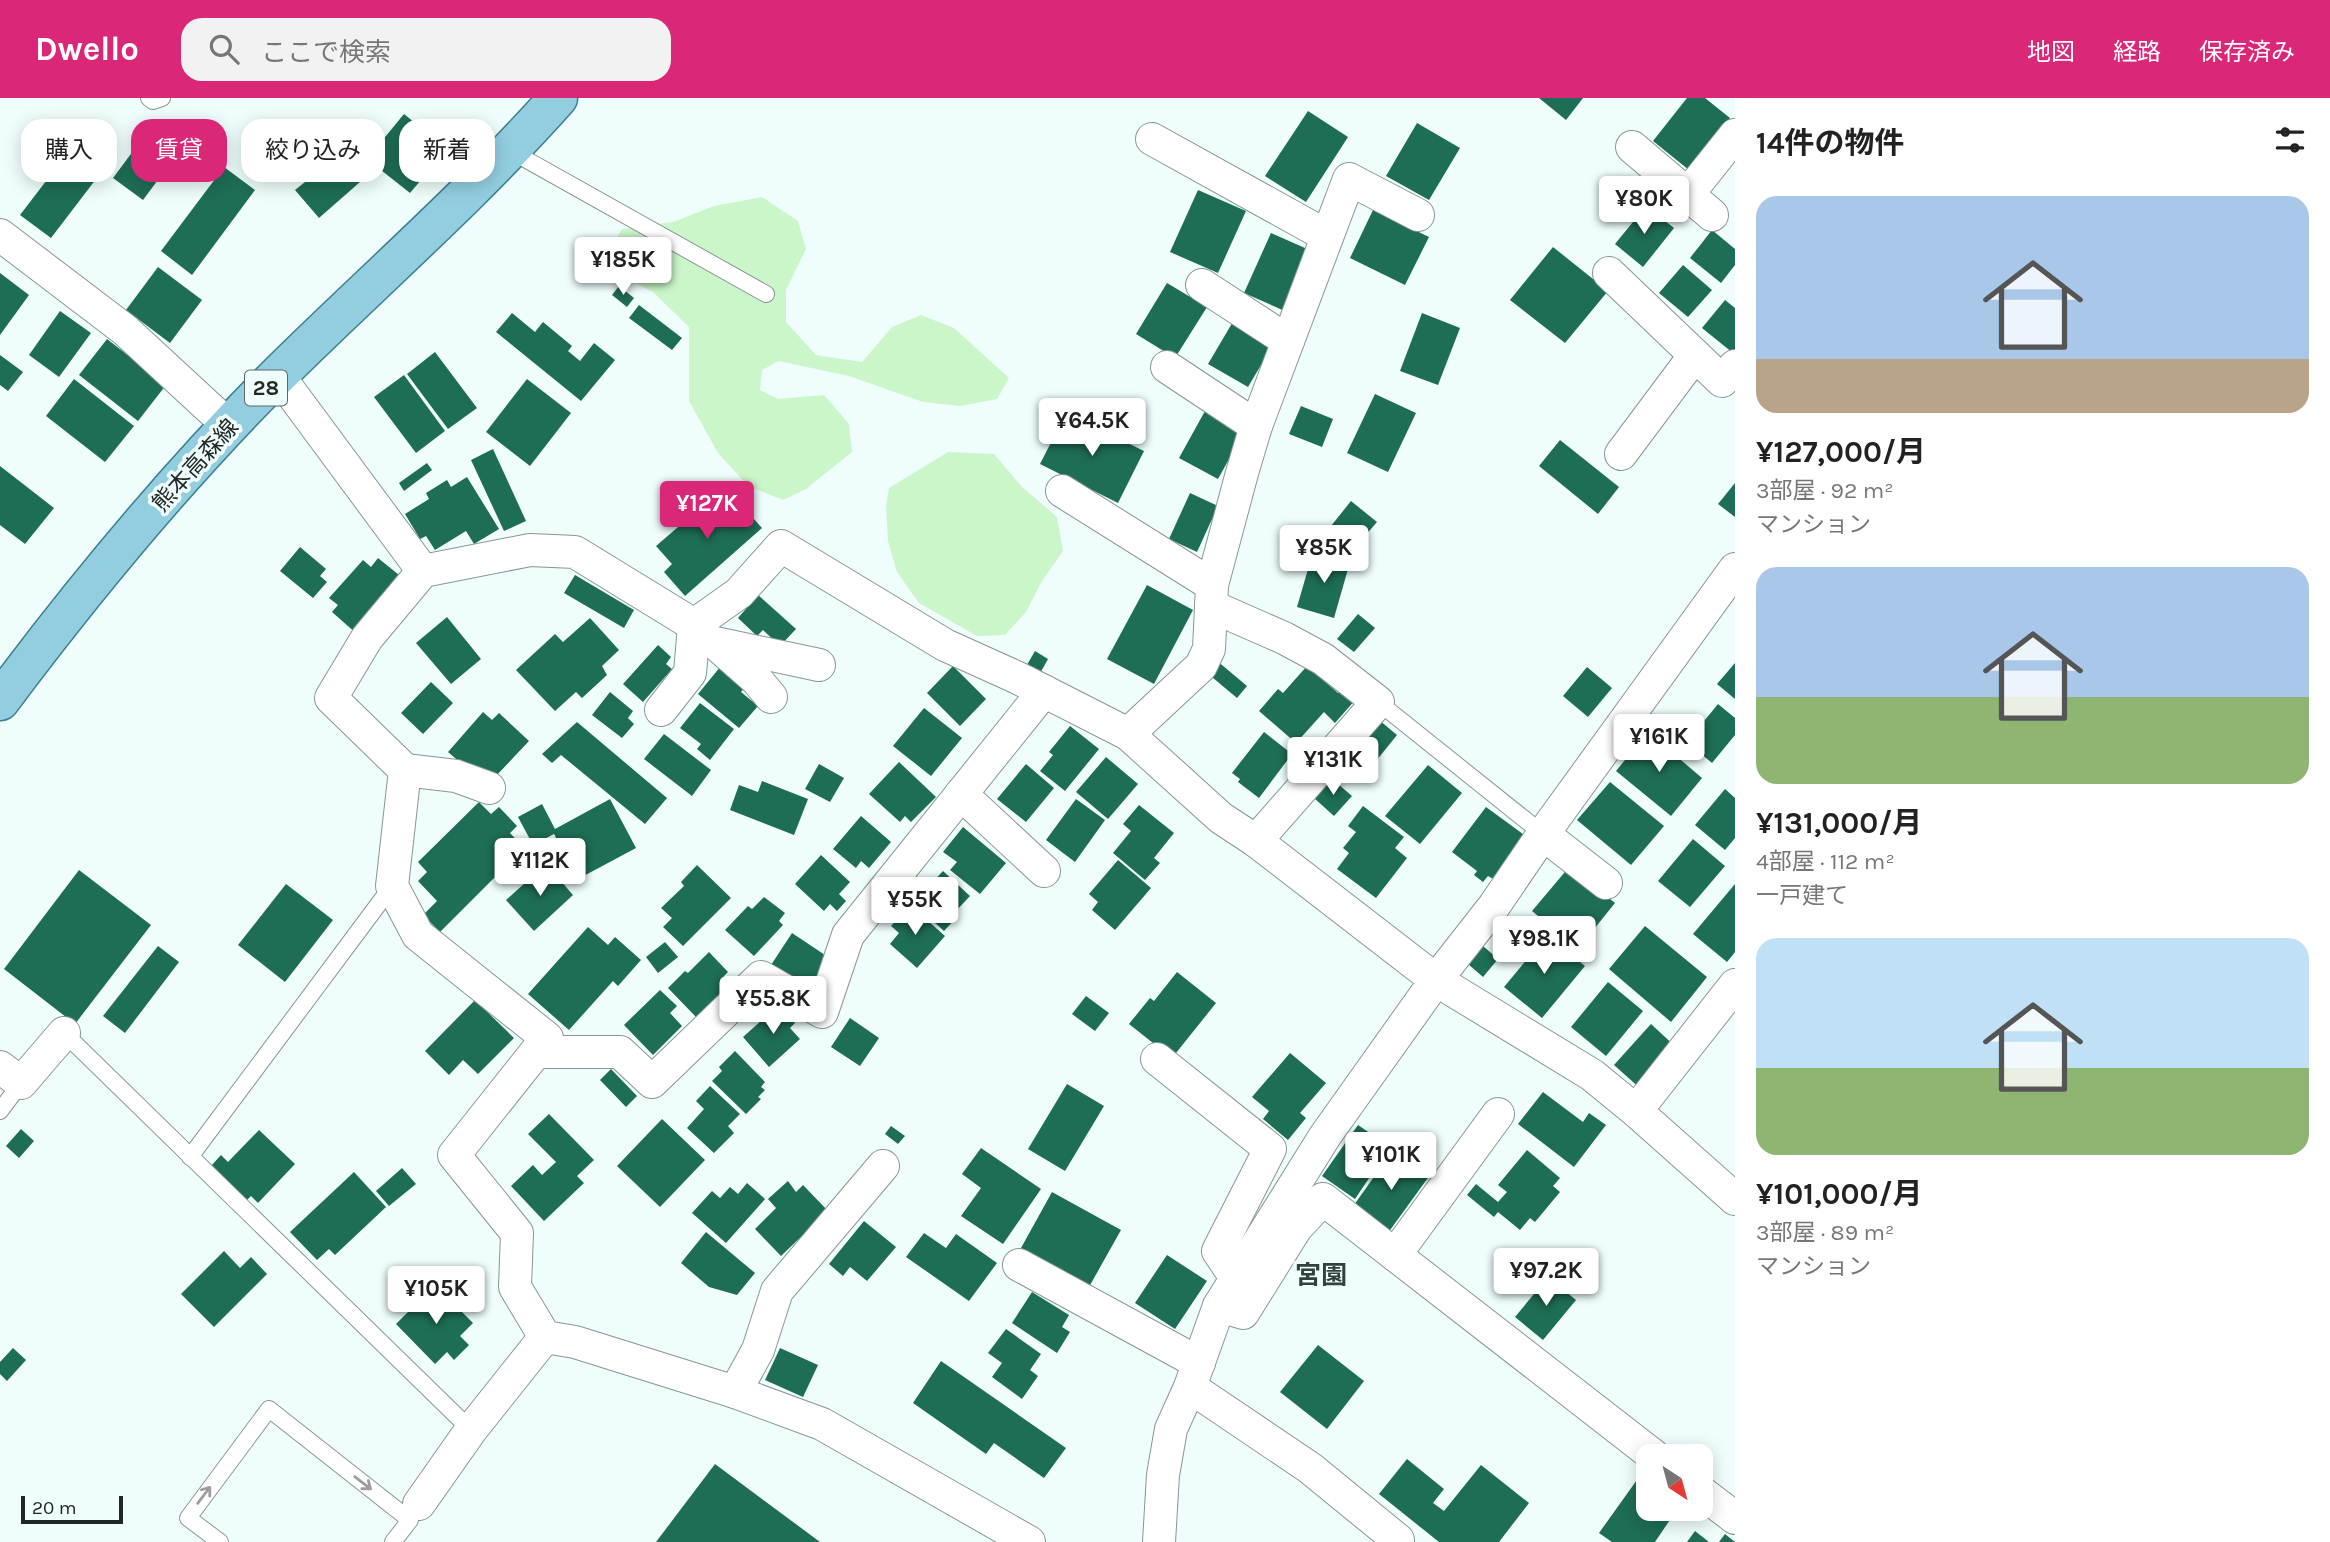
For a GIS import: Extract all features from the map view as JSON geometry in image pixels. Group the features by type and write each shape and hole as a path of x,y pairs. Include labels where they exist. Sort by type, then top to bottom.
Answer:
{"main road":[{"name":"熊本高森線","path":"0,701 135,531 229,426 509,150 554,99"}],"street":[{"path":"1688,194 1735,135"},
{"path":"1152,139 1327,236"},
{"path":"1632,147 1712,215"},
{"path":"1128,734 1201,666 1209,649 1212,596 1242,472 1256,426 1349,179 1419,215"},
{"path":"0,235 125,330 229,426"},
{"path":"1609,273 1722,381 1735,366"},
{"path":"1202,285 1288,341"},
{"path":"1621,454 1695,355"},
{"path":"1167,367 1256,426"},
{"path":"278,375 423,571"},
{"path":"1062,491 1212,596 1323,659 1378,702 1256,841"},
{"path":"661,710 690,673 704,634 781,546 945,645 1128,734 1222,818 1256,841 1436,980 1592,1075 1735,1199"},
{"path":"489,788 456,776 405,770 331,698 368,638 423,571 530,550 575,552 704,634 757,680 771,697"},
{"path":"1159,1542 1163,1475 1171,1429 1219,1306 1325,1136 1436,980 1494,906 1735,569"},
{"path":"704,634 819,665"},
{"path":"537,1052 620,1052 652,1082 761,977 822,1012 848,935 1044,691"},
{"path":"405,770 392,886 418,934 547,1038 454,1155 517,1233 515,1287 545,1336 575,1342 735,1392 822,1424 1029,1542"},
{"path":"961,794 1045,871"},
{"path":"1543,834 1605,883"},
{"path":"1636,1111 1735,985"},
{"path":"10,1075 64,1032"},
{"path":"1157,1059 1270,1149 1218,1251 1236,1278"},
{"path":"1395,1255 1498,1114"},
{"path":"735,1392 758,1350 777,1291 883,1166"},
{"path":"1219,1306 1243,1313 1296,1228 1323,1199 1639,1444"},
{"path":"1019,1265 1194,1375 1398,1540 1396,1542"},
{"path":"419,1504 471,1430 545,1336"},
{"path":"1713,1501 1735,1518"}],"lane":[{"path":"149,98 153,101 162,98"},
{"path":"509,150 766,294"},
{"path":"1378,702 1543,834"},
{"path":"190,1157 392,886"},
{"path":"64,1032 471,1430"},
{"path":"0,1111 10,1075"},
{"path":"220,1542 188,1518 269,1409 410,1520 393,1542"}],"green space":[{"path":"762,197 798,221 806,249 786,290 786,322 816,355 862,362 892,327 921,315 954,328 1009,378 997,399 960,406 923,402 849,376 779,361 762,370 760,390 778,399 824,395 849,424 852,452 806,489 783,500 748,486 718,453 689,401 689,327 653,292 616,273 607,254 622,229 673,222 714,206"},
{"path":"948,452 994,454 1022,487 1057,517 1063,551 1042,581 1026,612 1005,635 977,636 919,603 897,572 888,541 886,507 889,488"}],"building":[{"path":"1539,98 1583,98 1566,120"},
{"path":"1687,98 1705,98 1730,118 1689,170 1653,141"},
{"path":"1308,111 1348,137 1306,202 1265,176"},
{"path":"399,120 399,182 419,182 410,193 385,173 385,137"},
{"path":"1417,123 1460,148 1429,200 1386,176"},
{"path":"131,154 131,182 156,182 143,200 117,181 117,173"},
{"path":"227,169 255,190 192,275 161,251 213,182 227,182"},
{"path":"45,182 94,182 51,238 20,215"},
{"path":"305,182 360,182 319,218 295,190"},
{"path":"1198,190 1246,211 1218,273 1170,252"},
{"path":"1646,206 1674,228 1643,267 1615,244"},
{"path":"1373,210 1429,237 1405,285 1350,258"},
{"path":"1712,230 1735,249 1735,265 1721,283 1690,258"},
{"path":"1271,233 1314,252 1287,312 1244,293"},
{"path":"1553,247 1608,291 1565,343 1510,300"},
{"path":"1683,265 1712,290 1688,317 1659,293"},
{"path":"158,267 202,300 170,343 126,310"},
{"path":"0,273 29,295 0,335"},
{"path":"1167,283 1207,307 1175,358 1136,334"},
{"path":"619,286 634,298 627,307 612,295"},
{"path":"1725,300 1735,308 1733,353 1702,328"},
{"path":"639,305 682,338 672,350 629,318"},
{"path":"60,311 91,333 59,377 29,355"},
{"path":"512,313 535,332 543,322 572,346 568,351 580,361 594,343 615,360 581,401 496,332"},
{"path":"1422,313 1460,328 1438,385 1400,371"},
{"path":"1234,320 1274,343 1248,387 1208,364"},
{"path":"107,339 166,385 138,421 79,375"},
{"path":"435,352 477,408 448,429 407,374"},
{"path":"0,355 23,372 8,391 0,385"},
{"path":"404,375 445,431 416,453 374,397"},
{"path":"74,379 134,426 105,462 46,416"},
{"path":"527,379 571,413 530,466 486,432"},
{"path":"1375,394 1416,413 1388,472 1347,453"},
{"path":"1301,406 1333,419 1322,447 1289,434"},
{"path":"1205,411 1244,432 1218,479 1179,458"},
{"path":"1066,413 1144,451 1118,503 1040,464"},
{"path":"1560,440 1619,487 1598,514 1539,466"},
{"path":"493,449 526,521 504,531 471,460"},
{"path":"427,463 432,470 404,491 399,483"},
{"path":"0,466 54,508 25,544 0,525"},
{"path":"467,477 499,529 474,544 466,531 435,550 426,536 420,539 405,514 429,499 426,493 447,480 451,487"},
{"path":"1735,483 1735,517 1718,504"},
{"path":"727,489 762,528 685,596 664,572 672,564 656,546 692,515 695,518"},
{"path":"1190,493 1218,506 1197,552 1169,539"},
{"path":"1351,501 1377,522 1352,551 1327,531"},
{"path":"300,547 326,569 320,576 327,582 313,598 280,571"},
{"path":"1313,552 1350,562 1334,618 1297,607"},
{"path":"378,558 404,579 357,634 332,612 338,605 329,598 363,560 371,567"},
{"path":"575,575 634,610 624,628 564,593"},
{"path":"1147,585 1193,610 1154,684 1107,659"},
{"path":"758,595 796,629 780,646 763,630 757,636 738,618"},
{"path":"1358,614 1375,628 1354,652 1337,639"},
{"path":"447,617 481,659 451,684 416,643"},
{"path":"590,618 619,650 602,666 607,675 582,698 576,692 555,711 516,670 555,634 563,642"},
{"path":"658,645 671,657 666,664 672,669 643,702 623,684"},
{"path":"1035,651 1048,659 1038,677 1024,670"},
{"path":"1216,660 1247,686 1237,698 1206,672"},
{"path":"1735,663 1735,699 1717,684"},
{"path":"721,666 745,687 741,692 758,706 739,728 698,694"},
{"path":"953,666 986,699 960,726 927,693"},
{"path":"1307,666 1338,693 1342,688 1356,699 1335,723 1324,712 1296,743 1259,711 1278,689 1283,693"},
{"path":"1587,667 1612,688 1588,717 1563,696"},
{"path":"431,682 453,703 423,734 401,713"},
{"path":"610,692 633,711 628,718 634,724 622,738 592,715"},
{"path":"700,703 734,729 710,760 697,749 701,744 680,728"},
{"path":"1718,704 1735,718 1735,735 1712,763 1687,742"},
{"path":"924,708 962,738 931,776 893,746"},
{"path":"483,712 492,720 499,713 529,741 496,776 462,764 448,752"},
{"path":"1379,720 1397,735 1376,761 1358,746"},
{"path":"577,722 667,798 645,824 561,755 552,763 542,754"},
{"path":"1070,726 1099,749 1065,791 1040,771 1053,755 1049,752"},
{"path":"1264,732 1292,754 1259,798 1238,782 1240,779 1232,773"},
{"path":"1648,732 1702,778 1671,816 1616,771"},
{"path":"664,734 711,770 692,796 644,759"},
{"path":"1106,757 1138,784 1108,819 1076,792"},
{"path":"899,762 936,797 911,822 905,816 900,822 869,794"},
{"path":"819,764 844,778 830,802 805,789"},
{"path":"1026,764 1054,788 1026,822 997,799"},
{"path":"1428,765 1462,793 1420,844 1385,816"},
{"path":"1331,778 1352,796 1334,816 1314,798"},
{"path":"762,781 808,799 794,835 730,810 739,785 758,792"},
{"path":"1610,782 1664,826 1631,865 1577,820"},
{"path":"1725,789 1735,798 1735,838 1725,850 1695,825"},
{"path":"610,799 636,848 578,879 554,834 533,845 518,817 542,804 555,829"},
{"path":"1076,799 1105,820 1075,862 1046,840"},
{"path":"479,802 491,814 499,807 517,826 510,833 524,848 440,932 423,915 437,901 418,881 427,872 418,862"},
{"path":"1139,805 1174,833 1154,858 1160,863 1145,880 1113,853 1131,831 1123,824"},
{"path":"1363,806 1404,837 1395,848 1407,858 1376,898 1337,869 1349,853 1343,848 1356,832 1348,826"},
{"path":"1486,807 1527,837 1495,880 1488,876 1483,882 1474,875 1477,871 1452,852"},
{"path":"861,816 891,842 869,868 861,861 856,868 833,849"},
{"path":"963,827 1006,863 980,894 950,870 957,862 943,852"},
{"path":"1693,839 1725,866 1690,907 1658,881"},
{"path":"534,847 544,858 526,873 517,862"},
{"path":"821,855 850,882 839,894 846,901 837,911 830,904 824,911 795,884"},
{"path":"1118,860 1151,888 1115,930 1092,910 1098,902 1089,894"},
{"path":"546,864 573,895 534,931 506,900"},
{"path":"697,865 731,898 683,946 663,927 672,918 661,908 684,886 681,882"},
{"path":"1570,866 1615,903 1578,949 1532,911"},
{"path":"79,870 151,925 75,1024 4,969"},
{"path":"943,871 970,896 954,913 957,917 944,931 913,903"},
{"path":"286,884 333,920 285,982 238,945"},
{"path":"1735,884 1735,952 1727,962 1693,934"},
{"path":"764,897 785,913 779,921 783,925 754,956 725,930 748,906 752,909"},
{"path":"910,905 945,936 917,968 890,944 899,933 891,926"},
{"path":"1645,926 1707,977 1671,1022 1609,969"},
{"path":"588,927 608,945 615,937 641,960 618,986 613,981 569,1030 528,994"},
{"path":"792,933 831,959 810,991 771,965"},
{"path":"1547,935 1585,966 1542,1018 1504,987"},
{"path":"665,942 678,957 658,973 646,957"},
{"path":"158,946 179,962 125,1033 103,1016"},
{"path":"1483,946 1498,959 1483,977 1468,964"},
{"path":"709,952 728,972 724,976 731,983 696,1017 668,988"},
{"path":"1177,972 1216,1003 1172,1058 1129,1024 1150,998 1154,1001"},
{"path":"1608,982 1643,1011 1606,1056 1571,1027"},
{"path":"660,990 677,1006 670,1013 682,1026 653,1055 624,1025"},
{"path":"1086,996 1109,1013 1095,1031 1072,1014"},
{"path":"475,1000 514,1038 478,1074 463,1060 449,1075 425,1051"},
{"path":"779,1005 795,1023 790,1028 800,1039 769,1067 743,1037"},
{"path":"850,1018 879,1038 860,1066 831,1047"},
{"path":"1651,1024 1678,1049 1642,1090 1614,1065"},
{"path":"735,1051 765,1082 761,1087 765,1090 758,1097 761,1099 746,1114 712,1081 722,1071 719,1067"},
{"path":"1290,1053 1326,1083 1300,1113 1306,1118 1288,1140 1263,1119 1269,1111 1252,1097"},
{"path":"611,1069 637,1096 626,1107 600,1080"},
{"path":"1067,1084 1104,1106 1065,1171 1028,1149"},
{"path":"710,1086 740,1114 728,1126 734,1133 714,1153 687,1128 704,1109 696,1101"},
{"path":"1543,1092 1583,1122 1589,1113 1606,1125 1574,1167 1518,1124"},
{"path":"549,1114 594,1160 577,1176 584,1183 544,1221 511,1186 533,1165 542,1175 556,1162 528,1134"},
{"path":"662,1119 705,1160 660,1207 617,1166"},
{"path":"1358,1125 1390,1147 1355,1199 1322,1176"},
{"path":"891,1126 905,1136 898,1144 885,1134"},
{"path":"21,1129 34,1141 19,1158 6,1146"},
{"path":"259,1130 295,1164 258,1203 251,1196 247,1200 211,1166 221,1155 228,1162"},
{"path":"981,1148 1041,1189 1003,1244 961,1216 981,1188 962,1174"},
{"path":"1393,1150 1430,1175 1385,1237 1354,1205"},
{"path":"1527,1150 1560,1178 1553,1186 1560,1192 1535,1222 1530,1218 1520,1230 1498,1212 1494,1217 1467,1195 1476,1184 1498,1202 1507,1192 1498,1185"},
{"path":"402,1168 416,1184 389,1206 376,1191"},
{"path":"354,1172 386,1207 335,1255 329,1249 317,1260 290,1232"},
{"path":"788,1181 796,1192 803,1185 828,1211 781,1256 755,1229 776,1208 768,1199"},
{"path":"747,1183 765,1199 726,1243 692,1213 712,1191 720,1198 730,1187 738,1194"},
{"path":"1052,1192 1121,1230 1089,1287 1021,1248"},
{"path":"864,1221 896,1247 867,1281 850,1267 843,1276 829,1264"},
{"path":"706,1232 755,1273 737,1295 709,1287 681,1263"},
{"path":"924,1233 946,1248 956,1234 997,1263 969,1301 906,1257"},
{"path":"224,1251 240,1268 251,1257 267,1274 214,1327 181,1294"},
{"path":"1167,1255 1207,1281 1175,1329 1135,1303"},
{"path":"1548,1277 1576,1300 1543,1340 1515,1317"},
{"path":"435,1285 473,1323 460,1336 469,1345 454,1360 447,1352 435,1364 396,1324"},
{"path":"1032,1292 1069,1315 1062,1327 1070,1332 1057,1353 1012,1323"},
{"path":"1006,1329 1041,1354 1030,1370 1038,1376 1022,1399 992,1377 1002,1363 988,1353"},
{"path":"1318,1345 1364,1381 1327,1429 1280,1392"},
{"path":"13,1348 26,1360 7,1381 0,1374 0,1362"},
{"path":"780,1348 818,1365 803,1397 765,1380"},
{"path":"941,1361 1066,1448 1044,1478 994,1443 986,1454 913,1403"},
{"path":"1407,1459 1444,1489 1433,1503 1444,1511 1481,1465 1529,1503 1499,1542 1439,1542 1379,1494"},
{"path":"715,1464 820,1542 656,1542"},
{"path":"1636,1481 1636,1521 1669,1521 1655,1542 1612,1542 1599,1533"},
{"path":"1695,1531 1709,1542 1687,1542"},
{"path":"1725,1534 1735,1542 1719,1542"}],"district":[{"name":"宮園","path":"1321,1275"}]}
